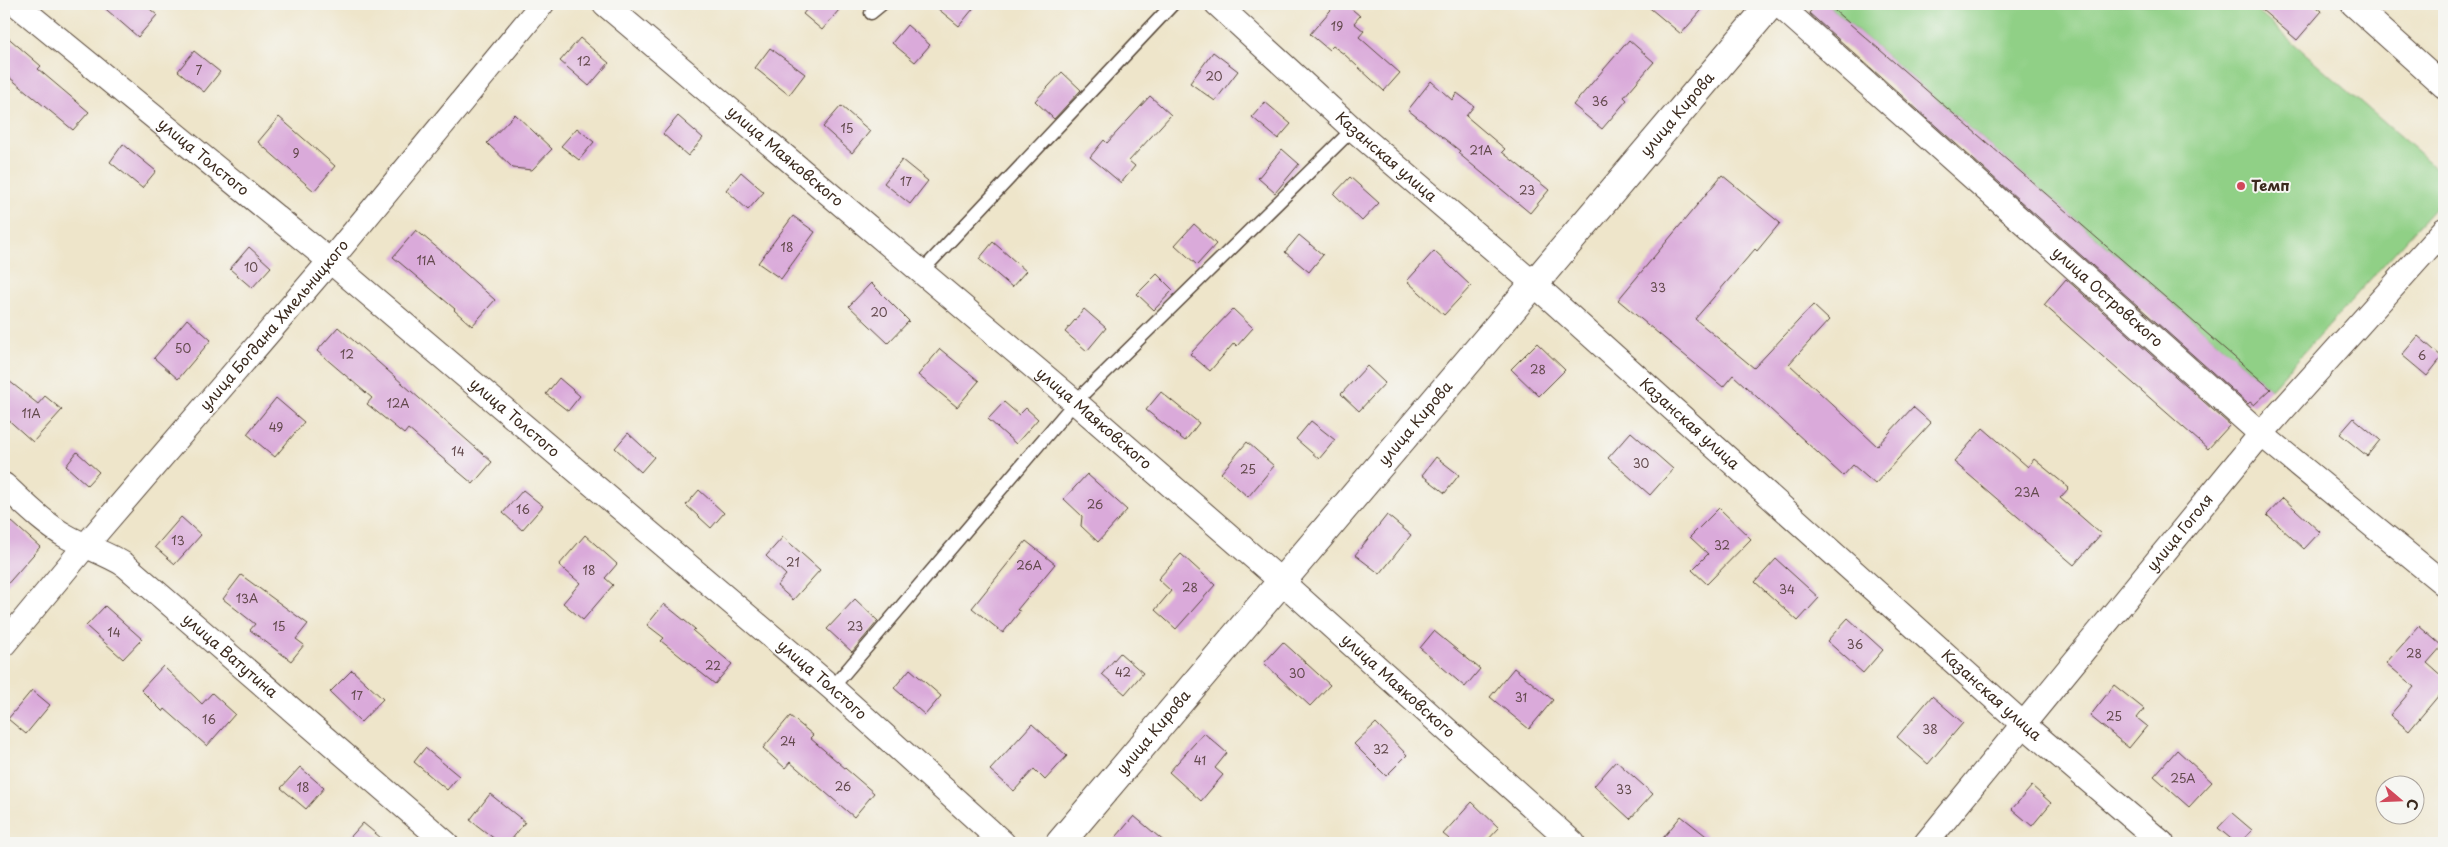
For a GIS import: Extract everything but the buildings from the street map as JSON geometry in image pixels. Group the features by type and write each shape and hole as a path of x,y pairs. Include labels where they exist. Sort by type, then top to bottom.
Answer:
{"street":[{"name":"улица Толстого","path":"16,4 330,261 832,688 1003,843"},
{"name":"улица Богдана Хмельницкого","path":"4,644 86,545 330,261 542,4"},
{"name":"улица Маяковского","path":"605,4 1075,402 1281,581 1573,843"},
{"name":"Казанская улица","path":"1217,4 1353,129 1534,284 2024,725 2162,843"},
{"name":"улица Кирова","path":"1060,843 1771,4"},
{"name":"улица Островского","path":"1778,4 2261,434 2444,584"},
{"path":"2353,4 2444,86"},
{"name":"улица Гоголя","path":"1926,843 2261,434 2444,230"},
{"name":"улица Ватутина","path":"4,485 46,523 66,536 106,553 125,565 446,843"}],"lane":[{"path":"871,13 882,4"},
{"path":"921,272 1173,4"},
{"path":"832,688 1075,402 1353,129"}],"green space":[{"name":"Темп","path":"1827,4 2249,4 2444,175 2444,198 2271,389"}],"place":[{"name":"Темп","path":"2241,186"}]}
